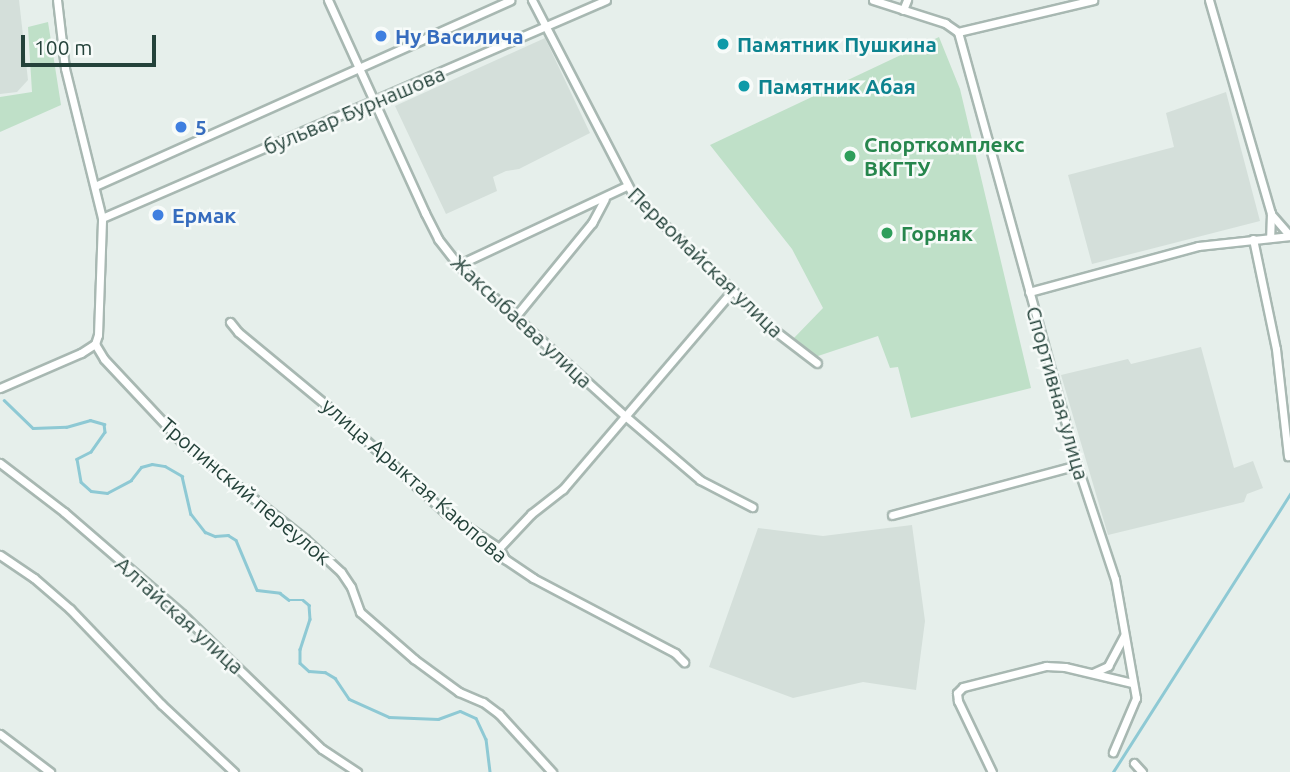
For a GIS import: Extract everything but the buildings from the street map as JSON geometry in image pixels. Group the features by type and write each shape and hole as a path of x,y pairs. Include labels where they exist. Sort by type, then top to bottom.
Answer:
{"street":[{"path":"0,388 95,344 99,335 102,218 68,80 57,0"},
{"name":"Жаксыбаева улица","path":"328,0 438,239 458,265 700,480 752,507"},
{"name":"бульвар Бурнашова","path":"95,186 510,0"},
{"name":"Первомайская улица","path":"532,0 627,186 732,291 774,330 817,363"},
{"name":"бульвар Бурнашова","path":"102,218 606,0"},
{"path":"903,10 907,0"},
{"path":"879,1 945,23 958,32 1093,0"},
{"path":"1209,0 1270,213 1270,237"},
{"name":"Спортивная улица","path":"958,32 1077,465 1111,563 1132,666 1135,704 1113,752"},
{"path":"458,265 627,186"},
{"path":"515,317 592,223 605,198"},
{"path":"1270,213 1290,236"},
{"path":"1029,292 1198,246 1290,236"},
{"path":"1253,239 1276,349 1288,456"},
{"path":"499,548 531,514 563,489 732,291"},
{"name":"улица Арыктая Каюпова","path":"230,322 238,332 337,413 446,513 499,548 505,559 533,578 675,653 684,662"},
{"name":"Тропинский переулок","path":"95,344 104,359 183,443 305,539 341,572 351,587 360,612 436,676 499,714 552,772"},
{"name":"Алтайская улица","path":"0,463 73,520 182,614 322,749 357,772"},
{"path":"892,515 1077,465"},
{"path":"0,555 34,578 70,609 161,704 234,772"},
{"path":"1092,673 1108,666 1125,633"},
{"path":"992,772 957,693 974,682 1046,666 1132,683"},
{"path":"0,734 50,772"},
{"path":"1134,763 1142,772"}],"shaded area":[{"path":"0,0 19,0 28,80 17,92 0,94"},
{"path":"545,38 590,133 519,169 493,177 497,191 446,214 395,106"},
{"path":"1226,92 1260,221 1092,264 1068,175 1174,147 1166,113"},
{"path":"1201,347 1234,468 1253,461 1263,488 1247,494 1244,502 1108,535 1061,375 1128,359 1131,364"},
{"path":"912,525 925,621 916,690 863,682 793,698 709,667 758,528 823,536"}],"green space":[{"path":"48,22 61,105 0,132 0,97 32,92 28,27"},
{"name":"Горняк","path":"939,37 960,89 1031,388 911,418 898,367 890,368 878,336 815,357 793,339 823,308 792,249 710,145"}],"waterway":[{"path":"4,400 33,428 66,427 90,420 104,424 105,432 91,452 77,459 81,482 91,491 107,493 131,480 141,467 152,464 165,466 182,476 191,514 205,532 215,536 228,535 236,540 257,590 280,593 289,600 303,600 309,605 310,619 300,649 300,663 309,671 325,672 335,678 349,699 389,717 438,719 460,711 476,718 486,739 490,772"},
{"path":"1113,772 1290,494"}],"place":[{"name":"Ну Василича","path":"381,36"},
{"name":"Памятник Пушкина","path":"723,44"},
{"name":"Памятник Абая","path":"744,86"},
{"name":"5","path":"181,127"},
{"name":"Спорткомплекс ВКГТУ","path":"850,156"},
{"name":"Ермак","path":"158,215"},
{"name":"Горняк","path":"887,233"}]}
